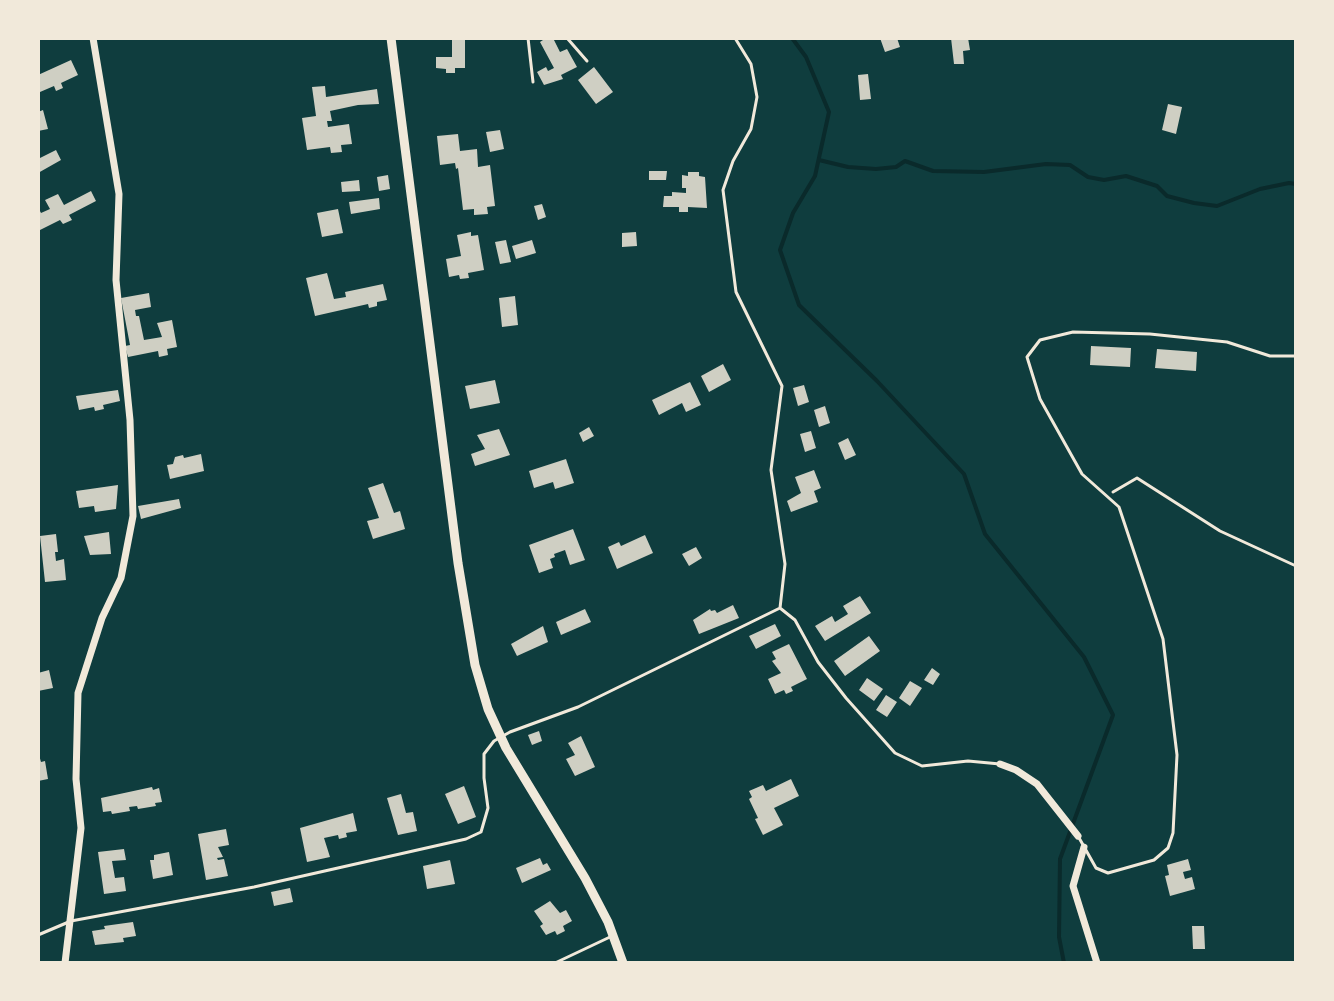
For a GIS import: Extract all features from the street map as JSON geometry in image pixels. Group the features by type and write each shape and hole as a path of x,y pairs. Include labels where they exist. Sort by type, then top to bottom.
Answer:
{"street":[{"path":"65,963 81,828 76,779 78,693 102,618 121,578 133,516 130,420 116,280 119,194 93,38"},
{"path":"391,38 469,635 484,695 500,737 527,786 589,885 623,963"},
{"path":"1000,764 1037,784 1078,836"},
{"path":"1084,847 1073,886 1097,963"}],"lane":[{"path":"528,38 533,82"},
{"path":"567,38 587,61"},
{"path":"735,38 751,64 757,97 751,129 733,161 723,190 736,292 782,386 771,470 785,564 780,608"},
{"path":"1078,836 1100,872 1121,871 1154,860 1168,848 1175,809 1177,755 1163,639 1119,507 1082,474 1040,399 1027,357 1040,340 1073,332 1150,334 1227,342 1270,356 1296,356"},
{"path":"38,935 71,921 254,887 466,839 481,832 488,808 484,754 489,745 500,737 578,707 780,608"},
{"path":"780,608 795,620 818,662 895,753 922,766 968,761 1000,764"},
{"path":"555,963 613,935"}],"path":[{"path":"1106,496 1137,478 1220,531 1296,566"}],"building":[{"path":"452,38 465,38 465,68 455,68 455,73 446,73 446,69 436,68 436,57 452,57"},
{"path":"553,38 560,52 567,49 577,67 561,75 563,79 544,85 537,72 546,67 548,71 554,68 540,42"},
{"path":"880,38 897,38 900,47 885,52"},
{"path":"951,38 968,38 970,50 963,51 964,64 954,64"},
{"path":"71,60 78,75 61,83 63,88 56,91 54,86 40,92 38,75"},
{"path":"594,67 613,92 596,104 578,80"},
{"path":"868,74 871,99 860,100 858,75"},
{"path":"325,86 326,97 377,89 379,104 330,111 332,121 327,121 328,127 349,124 352,144 341,145 342,152 331,153 330,147 307,150 302,118 316,116 312,87"},
{"path":"1168,104 1182,107 1176,134 1162,130"},
{"path":"43,110 48,129 38,131 38,112"},
{"path":"500,130 504,149 490,152 486,132"},
{"path":"458,134 460,151 477,149 478,167 490,165 495,206 487,207 488,214 474,215 474,209 463,210 458,168 455,163 440,165 437,136"},
{"path":"56,150 61,160 38,173 38,159"},
{"path":"649,171 667,171 666,180 649,180"},
{"path":"688,172 699,172 699,176 705,177 707,208 688,207 688,212 679,212 679,207 663,207 664,196 672,196 672,192 686,193 686,188 682,188 682,175 688,176"},
{"path":"388,175 390,189 379,191 377,177"},
{"path":"359,180 360,191 342,192 341,182"},
{"path":"91,191 96,201 69,215 72,220 63,224 60,220 38,231 38,207 41,213 50,209 45,200 58,194 64,205"},
{"path":"379,198 380,209 351,214 349,202"},
{"path":"542,204 546,217 538,220 534,206"},
{"path":"338,209 343,233 322,237 317,213"},
{"path":"471,232 471,236 478,235 484,270 468,273 469,278 460,279 459,275 449,277 446,259 461,256 457,235"},
{"path":"636,232 637,246 622,247 622,233"},
{"path":"506,240 511,262 500,264 495,242"},
{"path":"532,240 536,253 516,259 512,246"},
{"path":"327,273 334,299 346,297 345,292 383,284 387,300 369,308 368,304 315,316 306,278"},
{"path":"149,293 151,307 135,310 144,340 162,337 157,323 172,320 177,347 167,349 168,355 159,357 158,351 128,357 125,346 130,345 121,298"},
{"path":"515,296 518,325 502,327 499,298"},
{"path":"1091,346 1131,348 1130,367 1090,365"},
{"path":"1157,349 1197,352 1196,371 1155,368"},
{"path":"723,364 731,380 709,392 701,376"},
{"path":"495,380 500,403 470,409 465,386"},
{"path":"690,382 701,405 686,412 682,403 659,415 652,400"},
{"path":"804,385 809,402 798,406 793,388"},
{"path":"118,390 120,401 103,405 104,409 95,411 94,407 79,410 76,396"},
{"path":"825,406 830,423 819,427 814,410"},
{"path":"589,427 594,436 583,442 579,433"},
{"path":"499,429 510,455 475,466 471,454 485,449 477,435"},
{"path":"811,431 816,448 805,452 800,434"},
{"path":"848,438 856,455 845,460 838,443"},
{"path":"201,454 204,471 170,479 167,465 173,464 175,457"},
{"path":"566,459 574,483 555,489 553,482 534,488 529,471"},
{"path":"814,470 821,488 814,491 818,502 791,512 787,501 801,493 795,477"},
{"path":"383,483 394,513 400,511 405,529 373,539 367,521 379,518 368,488"},
{"path":"118,485 116,509 95,512 94,506 79,508 76,491"},
{"path":"179,499 181,508 141,519 138,506"},
{"path":"573,529 585,560 570,565 565,550 550,559 553,568 539,573 529,545"},
{"path":"109,532 111,554 90,555 84,536"},
{"path":"56,534 56,561 64,559 66,580 45,582 40,536"},
{"path":"645,535 653,553 617,569 608,547 619,542 621,546"},
{"path":"696,547 702,558 689,566 682,554"},
{"path":"860,596 871,613 825,641 815,626 832,616 835,622 848,614 843,606"},
{"path":"733,605 739,618 699,634 693,620 710,609 717,613"},
{"path":"585,609 591,622 561,635 556,622"},
{"path":"775,624 781,636 756,649 749,636"},
{"path":"543,626 548,642 517,656 511,644"},
{"path":"869,636 880,651 845,676 834,661"},
{"path":"789,644 807,679 791,687 793,691 786,694 784,690 775,694 768,679 781,673 772,661 776,659 772,652"},
{"path":"932,668 940,674 933,685 924,680"},
{"path":"49,670 53,688 38,691 38,673"},
{"path":"867,678 883,689 874,701 859,690"},
{"path":"910,681 922,688 910,706 899,698"},
{"path":"886,695 897,702 887,717 876,710"},
{"path":"539,731 542,741 532,745 528,735"},
{"path":"581,736 595,767 575,776 566,759 575,755 568,743"},
{"path":"39,755 41,762 45,761 48,779 38,781"},
{"path":"791,779 799,796 774,808 783,825 763,835 755,819 758,818 749,799 752,797 749,791 763,785 766,791"},
{"path":"464,786 476,817 458,824 445,794"},
{"path":"152,787 153,790 159,788 162,802 155,803 156,806 129,807 130,811 112,814 111,811 103,812 101,798"},
{"path":"401,794 406,813 413,812 417,831 398,835 387,798"},
{"path":"353,813 357,831 346,833 347,837 339,839 338,835 324,838 330,857 307,862 300,828"},
{"path":"226,829 229,845 218,847 223,857 217,858 224,859 228,876 206,880 198,834"},
{"path":"124,849 126,860 112,861 115,878 124,877 126,891 104,894 98,852"},
{"path":"169,852 173,875 153,879 150,860 154,860 154,855"},
{"path":"540,858 543,865 547,863 551,870 522,883 516,868"},
{"path":"1188,859 1191,870 1183,872 1185,879 1192,877 1195,889 1170,896 1165,876 1169,875 1167,865"},
{"path":"450,860 455,884 427,889 423,866"},
{"path":"290,888 293,902 274,906 271,892"},
{"path":"550,901 560,913 566,910 572,921 563,926 565,931 557,935 555,931 546,935 534,911"},
{"path":"133,922 136,936 123,938 124,942 95,945 92,931"},
{"path":"1192,926 1204,926 1205,949 1193,949"}],"waterway":[{"path":"792,38 806,57 829,112 815,176 793,213 780,250 799,305 877,381 964,474 985,534 1084,657 1113,715 1060,859 1059,937 1064,963"},
{"path":"819,160 876,169 896,167 905,161 933,171 984,172 1046,164 1070,165 1088,177 1104,180 1126,176 1157,186 1167,196 1217,206 1260,189 1296,184"}]}
